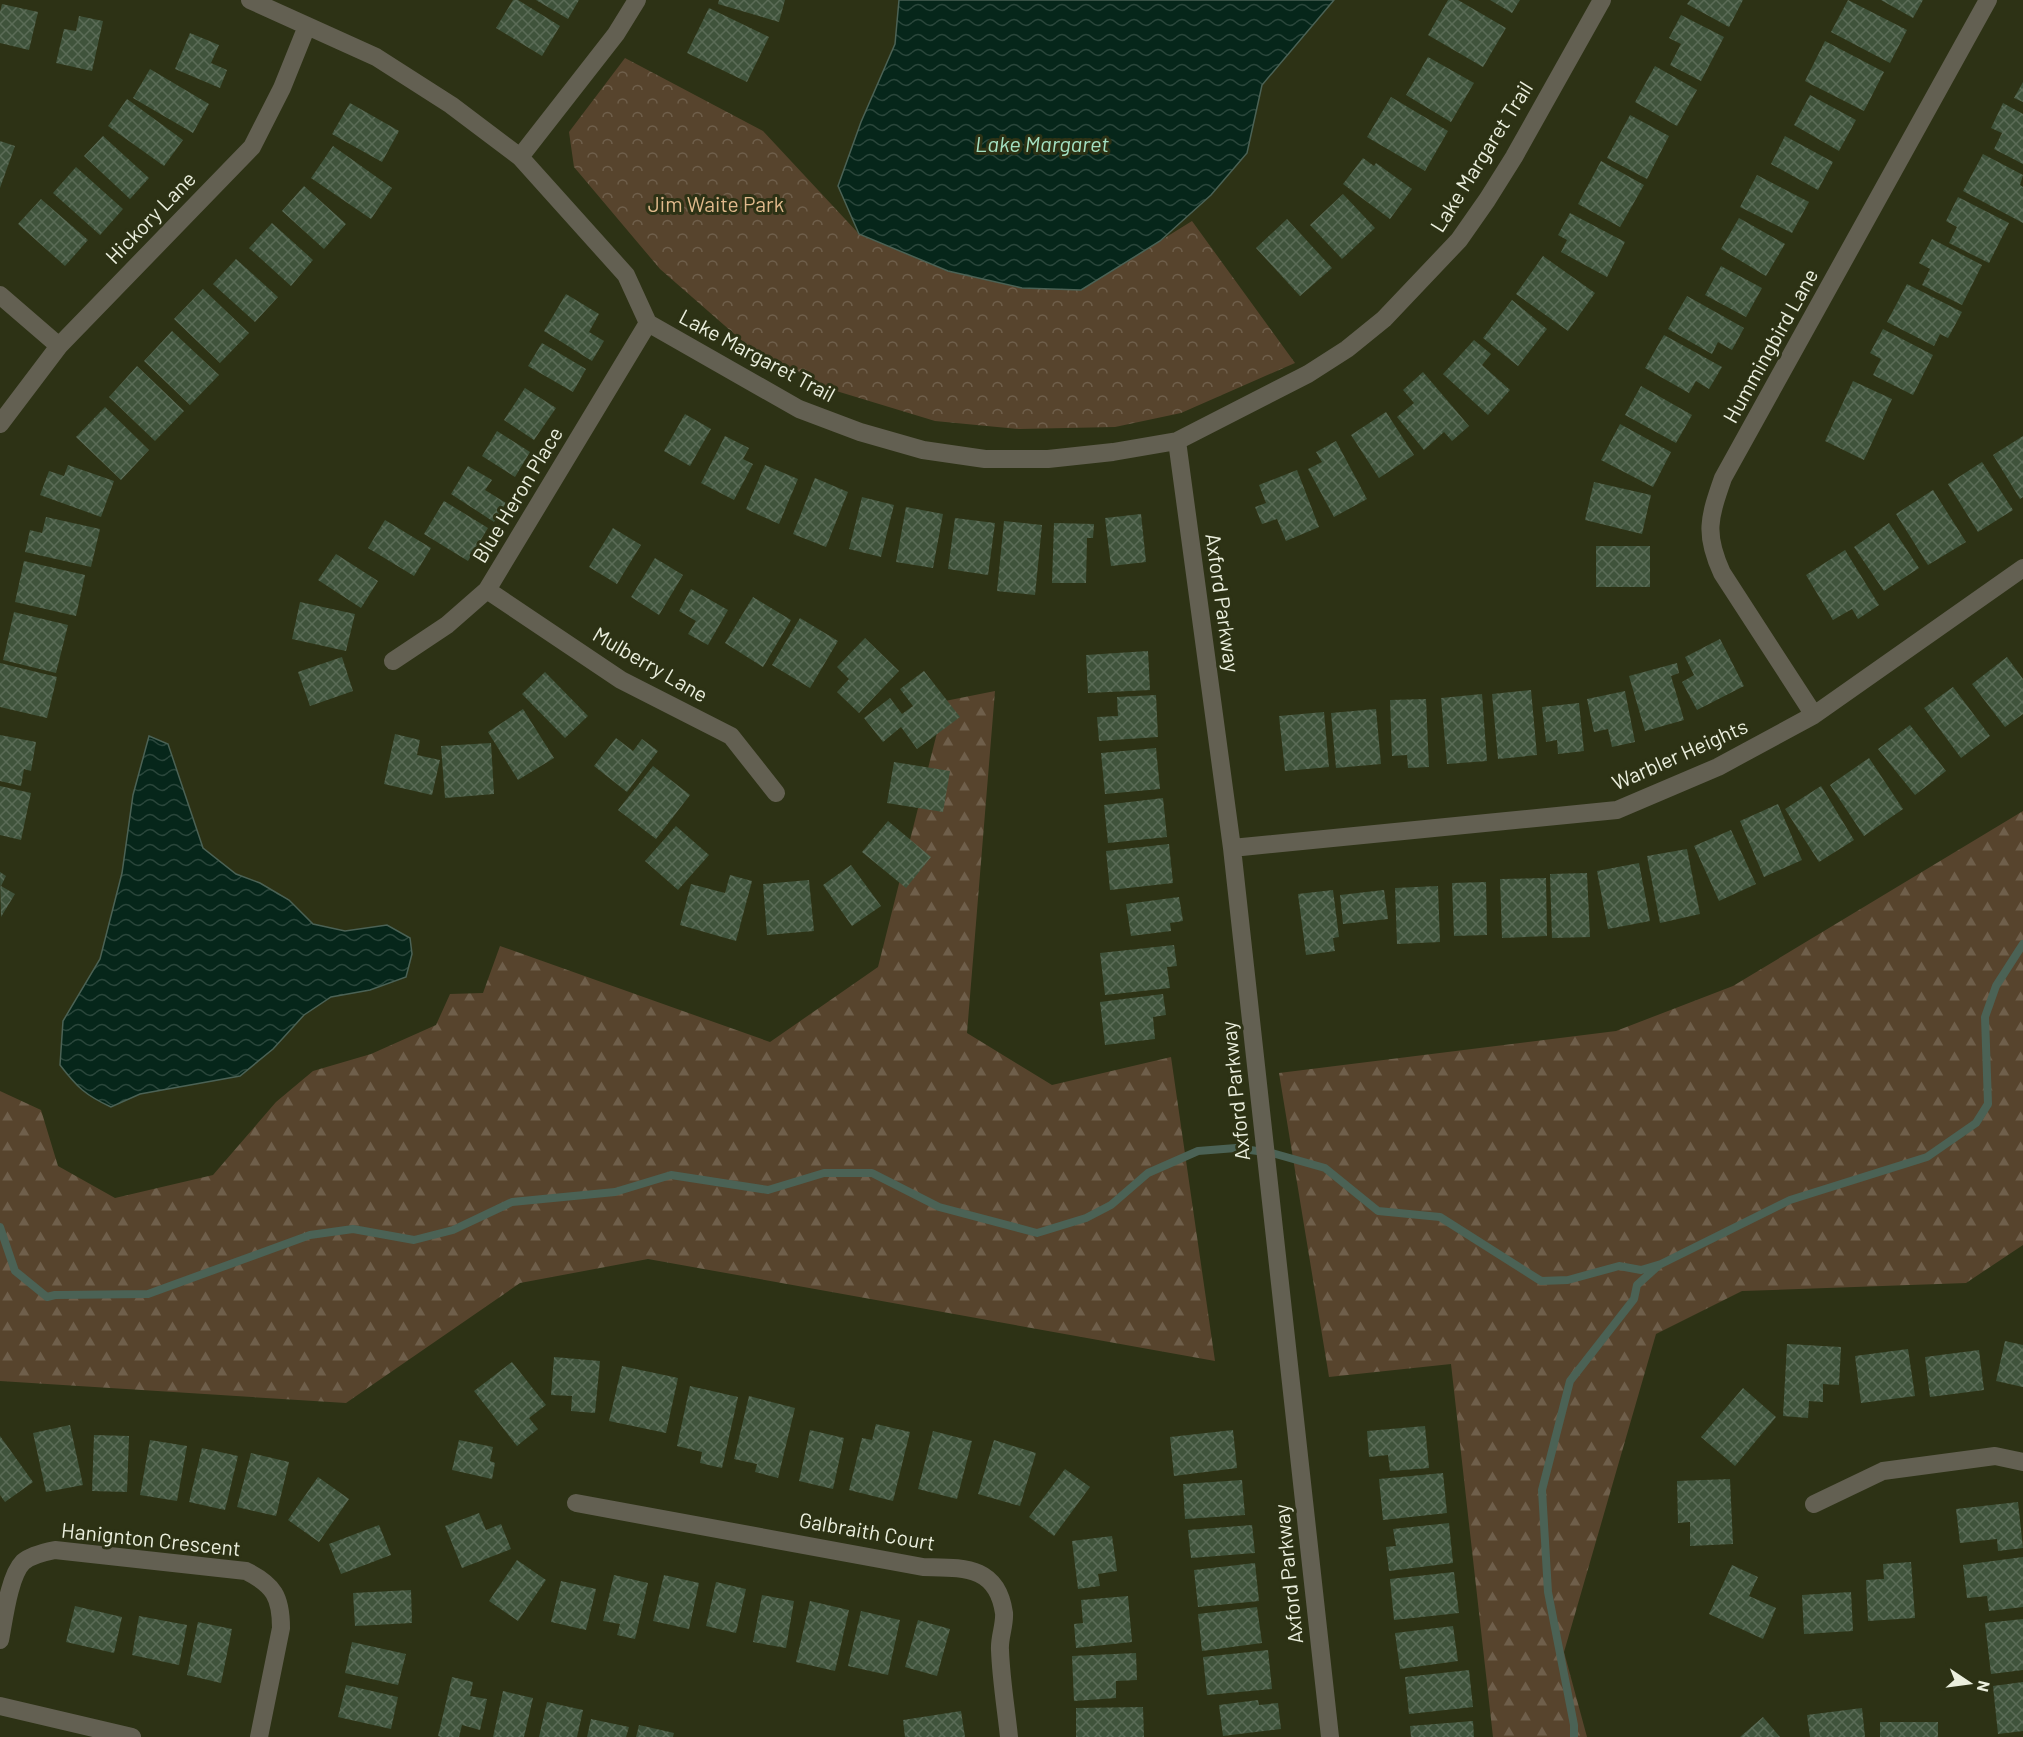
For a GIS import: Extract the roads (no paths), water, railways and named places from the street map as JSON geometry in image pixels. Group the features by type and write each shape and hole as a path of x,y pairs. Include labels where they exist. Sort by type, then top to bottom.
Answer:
{"street":[{"name":"Lake Margaret Trail","path":"250,0 376,57 451,105 520,157 626,275 648,323 799,409 860,432 922,450 985,459 1048,459 1113,452 1177,441 1308,374 1347,349 1384,319 1423,281 1459,240 1514,157 1602,0"},
{"path":"520,157 616,34 637,0"},
{"name":"Hummingbird Lane","path":"1814,715 1722,573 1712,552 1710,529 1714,504 1723,478 1988,0"},
{"name":"Hickory Lane","path":"0,424 59,346 252,147 282,88 306,26"},
{"path":"0,295 59,346"},
{"name":"Blue Heron Place","path":"393,661 447,625 487,590 648,323"},
{"name":"Axford Parkway","path":"1177,441 1232,848 1330,1737"},
{"name":"Warbler Heights","path":"1232,848 1617,810 1718,767 1814,715 2023,568"},
{"name":"Mulberry Lane","path":"487,590 621,680 731,736 776,794"},
{"path":"1814,1504 1883,1470 1995,1456 2023,1462"},
{"name":"Galbraith Court","path":"576,1503 923,1567 962,1568 981,1573 994,1587 1004,1614 999,1647 1009,1737"},
{"name":"Hanignton Crescent","path":"0,1640 16,1575 24,1562 38,1554 55,1550 246,1571 263,1579 276,1594 281,1612 281,1628 259,1737"},
{"path":"0,1706 132,1737"}],"water":[{"name":"Lake Margaret","path":"899,0 1334,0 1262,85 1247,153 1211,195 1160,241 1081,290 1022,288 948,271 859,234 838,186 861,122 895,44"},
{"path":"149,736 168,744 203,848 236,874 260,883 289,900 313,924 345,931 387,925 410,938 412,954 406,977 370,990 331,997 304,1015 273,1049 240,1076 140,1094 111,1107 82,1090 60,1065 63,1021 100,959 122,873 133,795"}],"waterway":[{"path":"0,1227 15,1271 47,1297 148,1294 310,1235 353,1229 414,1240 453,1230 512,1202 615,1192 671,1175 768,1190 824,1173 872,1173 939,1207 1037,1233 1086,1218 1111,1205 1148,1173 1198,1151 1236,1148 1272,1153 1325,1168 1378,1211 1440,1217 1541,1281 1568,1280 1619,1266 1641,1270 1661,1264 1790,1200 1927,1157 1976,1123 1988,1104 1985,1017 1996,986 2023,944"},
{"path":"1574,1737 1574,1725 1548,1592 1542,1490 1570,1381 1634,1299 1637,1285 1658,1266"}],"park label":[{"name":"Jim Waite Park","path":"716,205"}]}
